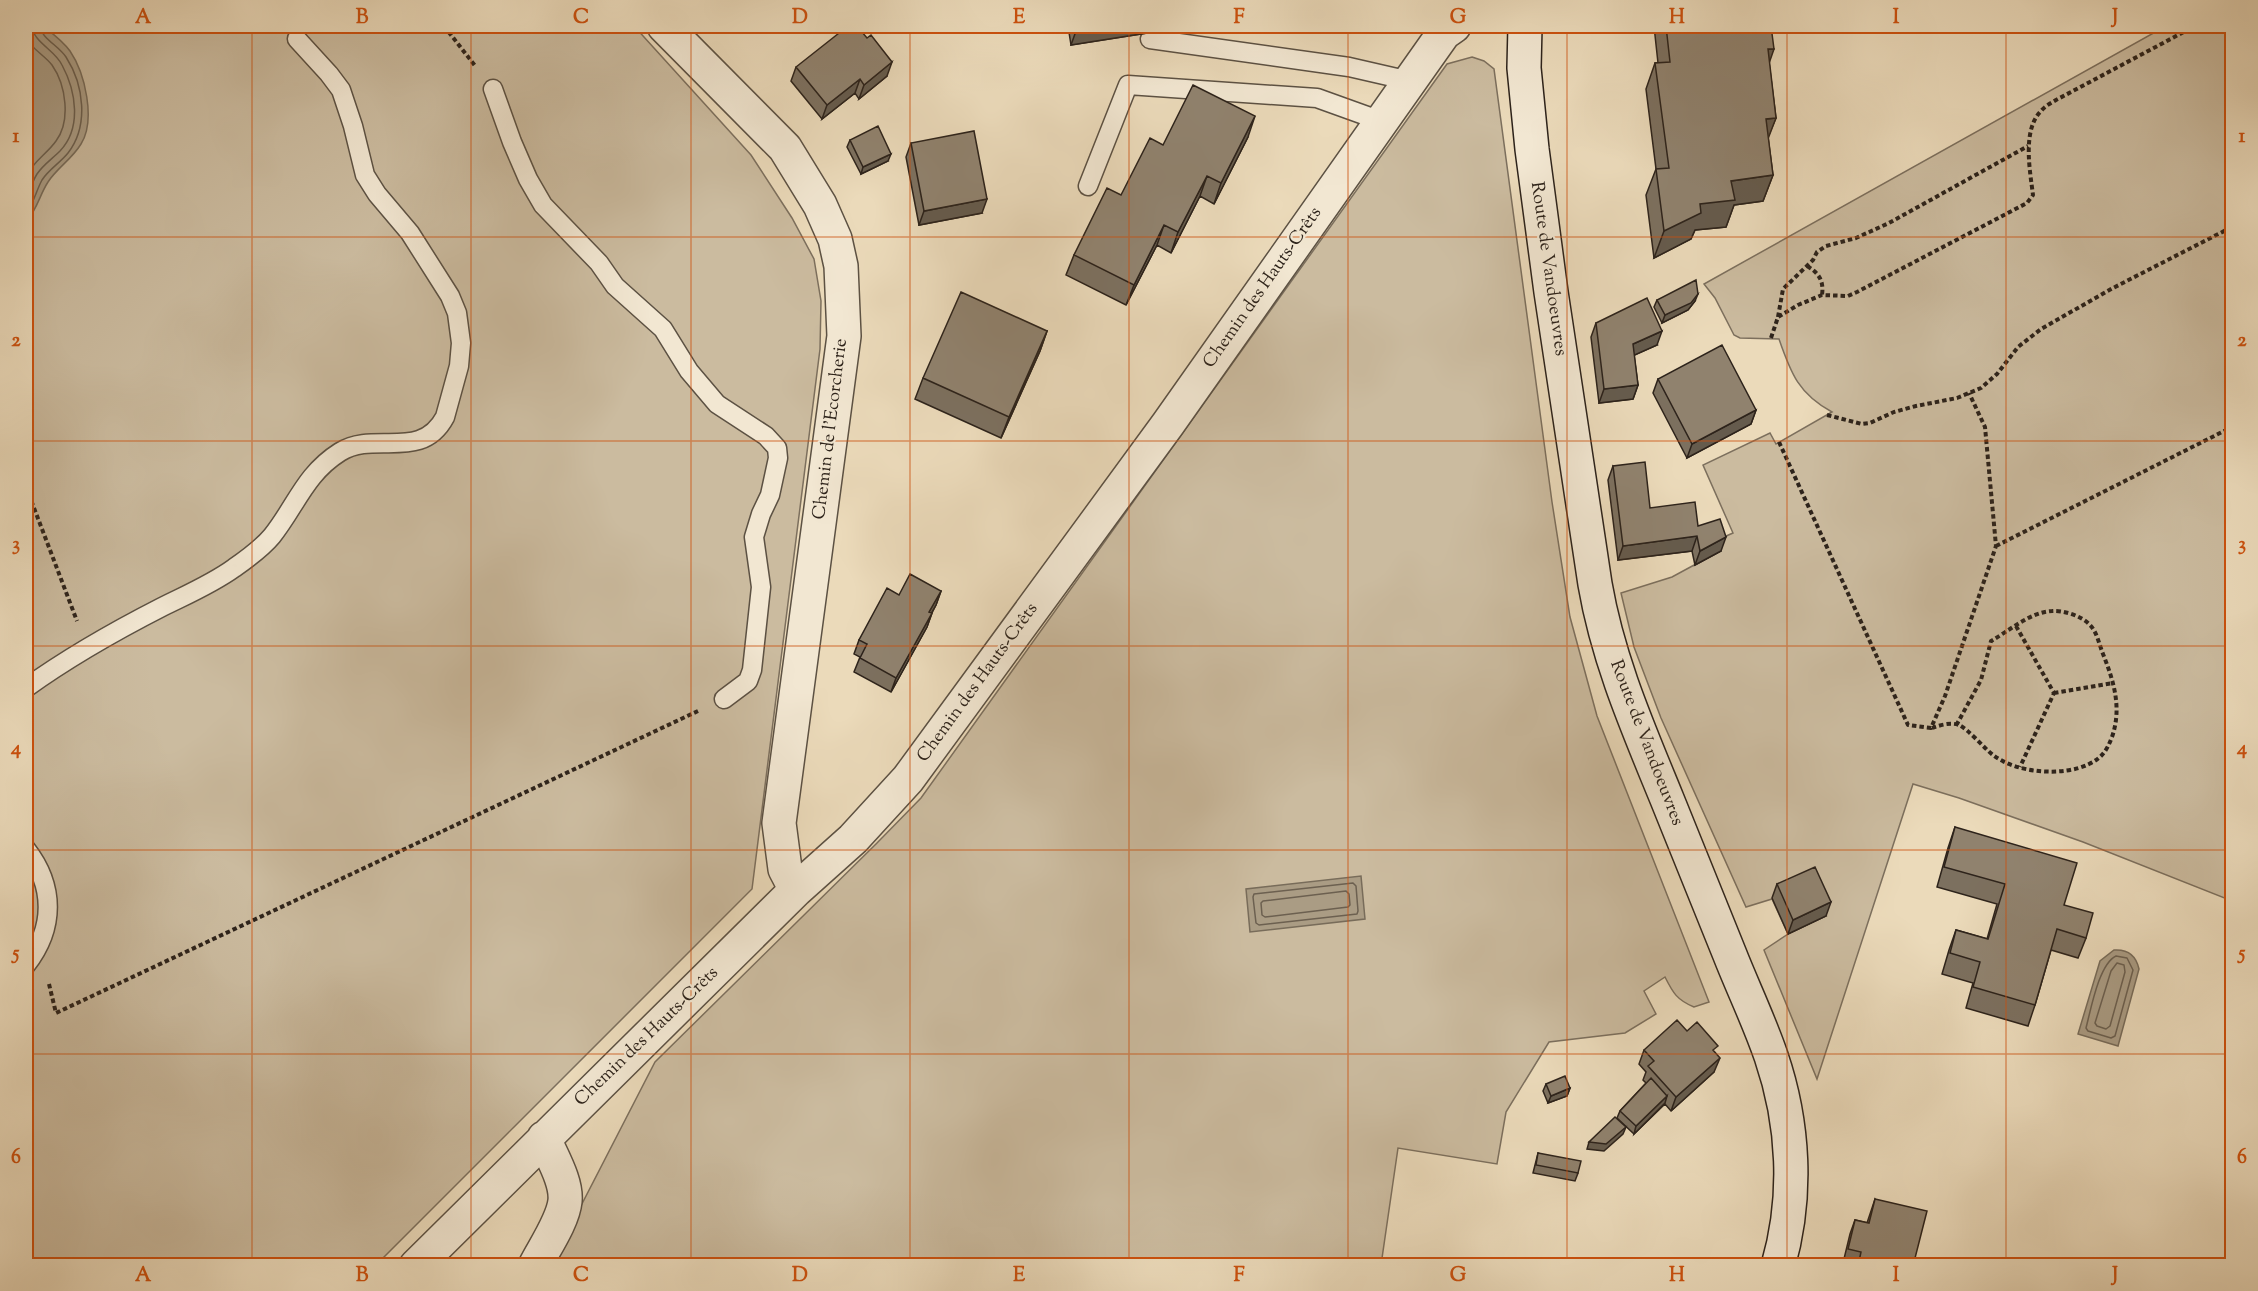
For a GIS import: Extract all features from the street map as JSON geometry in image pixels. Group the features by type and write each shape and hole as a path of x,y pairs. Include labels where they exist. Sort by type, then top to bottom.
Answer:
{"street":[{"name":"Chemin de l'Ecorcherie","path":"664,26 785,148 820,205 835,239 841,266 844,336 779,823 785,869 796,890"},
{"name":"Chemin des Hauts-Crêts","path":"416,1266 796,890 853,839 908,779 1168,424 1444,33 1454,26"},
{"name":"Route de Vandoeuvres","path":"1525,26 1524,68 1538,192 1576,459 1602,619 1624,695 1771,1056 1790,1133 1789,1221 1778,1266"},
{"path":"535,1266 560,1218 565,1201 563,1187 544,1138"}],"lane":[{"path":"26,688 92,644 194,592 233,569 272,536 302,488 317,470 341,451 357,444 419,441 435,431 445,417 459,366 461,343 456,313 450,296 410,234 371,186 365,175 341,90 297,39"},
{"path":"1150,39 1349,67 1410,81"},
{"path":"1088,186 1128,85 1317,98 1381,121"},
{"path":"493,89 512,142 528,179 543,205 599,263 615,286 663,329 689,371 717,404 766,436 777,448 778,458 770,495 754,537 760,587 752,670 748,681 724,699"},
{"path":"26,849 46,883 47,911 43,934 26,965"}],"path":[{"path":"444,26 493,89"},
{"path":"1778,317 1822,295 1848,296 1857,292 2027,203 2033,195 2028,146 2034,122 2041,110 2195,26"},
{"path":"1771,338 1778,317 1783,289 1807,267 1817,252 1826,246 1856,238 1889,223 2028,146"},
{"path":"1827,415 1862,424 1870,423 1905,409 1981,388 1997,374 2018,347 2041,329 2123,283 2232,227"},
{"path":"1807,267 1820,277 1823,286 1822,295"},
{"path":"1931,728 1945,696 1996,546 1985,427 1969,393"},
{"path":"1996,546 2232,427"},
{"path":"1779,442 1908,725 1931,728 1943,724 1957,724 1996,758 2020,767 2047,771 2072,770 2090,764 2104,755 2118,713 2113,682 2094,631 2083,619 2054,611 2035,615 1991,641 1981,680 1957,724"},
{"path":"26,488 79,626"},
{"path":"2016,626 2054,693"},
{"path":"2054,693 2113,682"},
{"path":"2020,767 2054,693"},
{"path":"56,1013 724,699"}],"shaded area":[{"path":"26,26 634,26 751,155 792,218 814,259 821,301 820,349 752,889 376,1265 26,1265"},
{"path":"2166,26 2232,26 2232,901 2083,842 1913,784 1817,1079 1764,950 1788,934 1772,899 1746,907 1661,718 1634,647 1621,593 1672,577 1720,551 1717,540 1733,533 1703,465 1770,433 1776,444 1832,412 1811,398 1798,382 1792,373 1779,339 1740,338 1734,335 1715,298 1704,284"},
{"path":"1472,57 1484,61 1494,69 1552,502 1570,617 1597,716 1709,1002 1694,1007 1683,1002 1665,977 1644,991 1656,1014 1625,1033 1549,1042 1506,1112 1497,1164 1398,1148 1381,1265 550,1266 655,1062 921,798 1447,64"}],"water":[{"path":"26,26 43,26 70,51 84,84 88,122 81,144 48,182 26,222"},
{"path":"1361,876 1365,919 1250,932 1246,889"},
{"path":"2114,950 2131,954 2139,969 2118,1046 2078,1034 2100,961"}],"building":[{"path":"848,26 857,26 867,38 871,35 892,62 864,85 860,79 827,105 796,67"},
{"path":"1075,26 1110,26 1076,31"},
{"path":"1666,26 1771,26 1774,49 1768,49 1776,118 1766,119 1773,175 1731,181 1735,200 1700,204 1701,213 1664,231 1656,169 1669,168 1655,63 1670,62"},
{"path":"1193,85 1255,116 1221,183 1207,176 1178,232 1164,225 1134,285 1074,255 1107,188 1121,195 1150,138 1163,145"},
{"path":"878,126 891,154 863,167 850,140"},
{"path":"974,131 987,199 924,211 911,143"},
{"path":"1696,280 1698,294 1691,303 1665,315 1657,300"},
{"path":"961,292 1047,331 1009,417 923,378"},
{"path":"1647,298 1662,331 1633,344 1638,385 1604,389 1596,323"},
{"path":"1722,345 1756,410 1692,444 1658,379"},
{"path":"1645,462 1650,508 1695,502 1698,526 1720,519 1726,537 1700,551 1697,536 1623,546 1613,466"},
{"path":"910,574 941,591 929,612 932,613 896,678 860,658 867,644 859,640 887,588 899,595"},
{"path":"1955,827 2077,863 2064,905 2093,913 2086,938 2057,929 2035,1005 1973,987 1980,962 1950,953 1956,930 1988,939 2005,884 1944,867"},
{"path":"1815,867 1831,902 1793,920 1777,884"},
{"path":"1677,1020 1687,1031 1697,1022 1718,1046 1713,1050 1720,1058 1676,1097 1648,1066 1654,1061 1644,1050"},
{"path":"1565,1076 1570,1088 1551,1096 1546,1084"},
{"path":"1651,1078 1667,1096 1636,1126 1620,1111"},
{"path":"1615,1117 1626,1127 1606,1144 1589,1142"},
{"path":"1538,1153 1581,1161 1578,1173 1536,1165"},
{"path":"1875,1199 1927,1211 1913,1266 1858,1266 1861,1252 1848,1249 1855,1220 1869,1223"}]}
